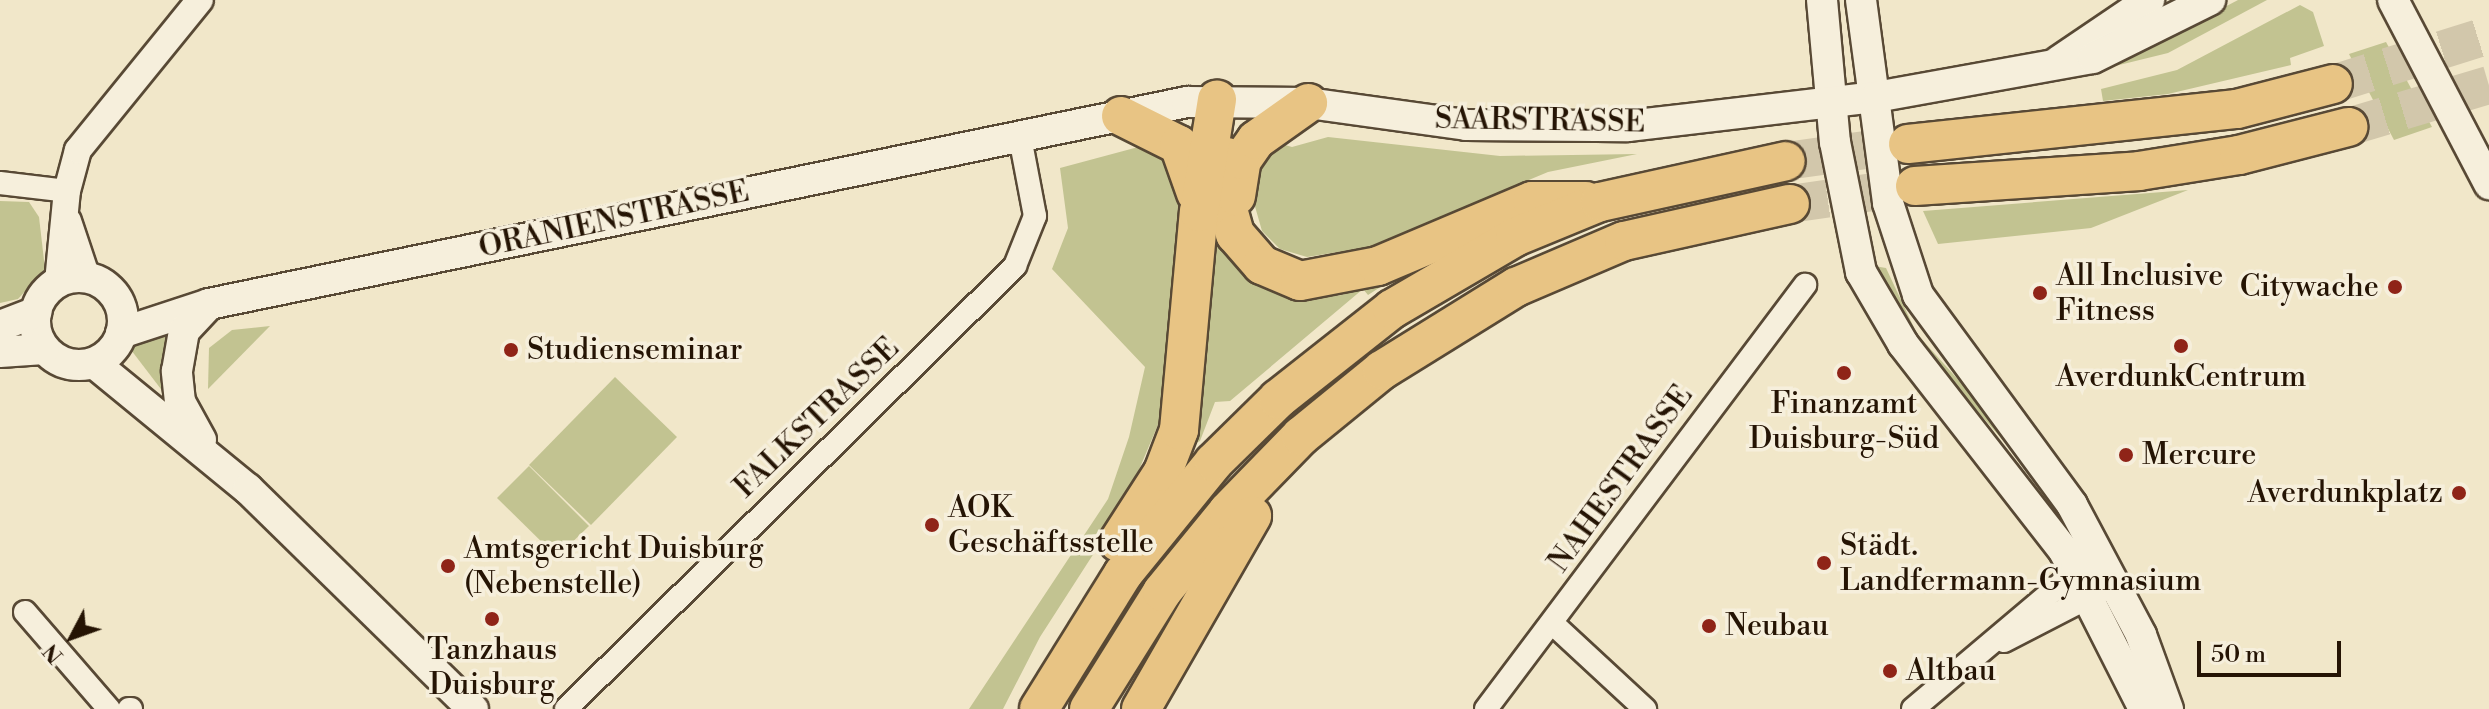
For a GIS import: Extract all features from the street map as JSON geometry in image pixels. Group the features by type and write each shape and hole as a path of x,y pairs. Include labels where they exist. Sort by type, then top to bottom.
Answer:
{"highway":[{"path":"1908,144 2237,109 2333,84"},
{"path":"1048,693 1084,591 1163,472 1179,430 1199,212 1217,99"},
{"path":"1217,99 1228,145 1225,207 1247,249 1282,277 1321,281 1378,266 1532,201 1600,202"},
{"path":"1247,249 1236,199 1242,160 1256,140 1308,103"},
{"path":"1121,116 1179,145 1192,170 1199,212"},
{"path":"1915,186 2139,171 2239,155 2348,127"},
{"path":"1048,693 1165,519 1278,399 1392,309 1460,266 1600,202 1786,161"},
{"path":"1089,709 1195,550 1264,472 1354,391 1466,314 1529,281 1624,241 1790,204"},
{"path":"1141,709 1232,544 1308,459 1354,391"}],"main road":[{"path":"1822,0 1847,221 1875,299 2074,569 2144,709"},
{"path":"1861,0 1888,203 1918,295 1965,367 2041,460 2102,554 2168,709"},
{"name":"SAARSTRASSE","path":"2059,61 2149,0"},
{"name":"SAARSTRASSE","path":"1020,137 1217,99 1308,103 1466,125 1536,127 1628,126 1832,103 2106,55 2210,0"},
{"path":"2393,0 2489,184"},
{"path":"2417,0 2484,141"},
{"name":"ORANIENSTRASSE","path":"111,347 209,304 1020,137"},
{"path":"0,326 36,312 72,280 117,300 111,347 161,414 473,709"},
{"name":"ORANIENSTRASSE","path":"117,300 209,304"},
{"path":"205,454 197,424 180,402 177,371 184,331 209,304"},
{"path":"36,312 44,349"},
{"path":"0,352 44,349 67,364 111,347"}],"street":[{"path":"72,280 66,200 92,128 200,0"},
{"name":"FALKSTRASSE","path":"566,709 1015,266 1035,216 1020,137"},
{"path":"0,183 66,200"},
{"name":"NAHESTRASSE","path":"1486,709 1805,285"},
{"path":"1913,709 2074,569 2102,554"},
{"path":"1975,658 2117,584"},
{"path":"25,612 109,709"},
{"path":"1552,623 1645,709"}],"green space":[{"path":"2238,0 2267,0 2168,53 2111,67"},
{"path":"2300,5 2313,12 2324,46 2290,58 2291,65 2168,94 2103,101 2101,89 2177,70"},
{"path":"2386,42 2432,127 2394,140 2349,54"},
{"path":"1328,137 1500,156 1637,154 1548,172 1369,247 1307,257 1280,249 1262,231 1250,189 1256,169 1278,143 1292,147"},
{"path":"1142,146 1172,162 1182,202 1162,415 1123,508 1040,637 1003,709 969,709 1108,499 1129,437 1145,367 1052,269 1068,228 1060,168"},
{"path":"1212,182 1282,292 1310,299 1342,295 1396,277 1368,295 1363,289 1230,401 1215,402 1200,441 1184,449"},
{"path":"2188,190 2091,228 1938,244 1923,211"},
{"path":"0,201 29,202 39,217 45,269 18,299 0,303"},
{"path":"1874,266 1886,268 1917,334 2016,444 2075,537 2030,471 1913,338"},
{"path":"176,325 167,397 128,346"},
{"path":"270,326 208,389 209,348 232,330"},
{"path":"615,377 677,437 591,525 529,465"},
{"path":"529,466 589,526 557,557 497,498"}],"tunnel":[{"path":"2333,84 2489,35"},
{"path":"2348,127 2489,85"},
{"path":"1786,161 1908,144"},
{"path":"1790,204 1915,186"}],"place":[{"name":"Citywache","path":"2395,287"},
{"name":"All Inclusive Fitness","path":"2040,293"},
{"name":"AverdunkCentrum","path":"2181,346"},
{"name":"Studienseminar","path":"511,350"},
{"name":"Finanzamt Duisburg-Süd","path":"1844,373"},
{"name":"Mercure","path":"2126,455"},
{"name":"Averdunkplatz","path":"2459,493"},
{"name":"AOK Geschäftsstelle","path":"932,525"},
{"name":"Städt. Landfermann-Gymnasium","path":"1824,563"},
{"name":"Amtsgericht Duisburg (Nebenstelle)","path":"448,566"},
{"name":"Tanzhaus Duisburg","path":"492,619"},
{"name":"Neubau","path":"1709,626"},
{"name":"Altbau","path":"1890,671"}]}
